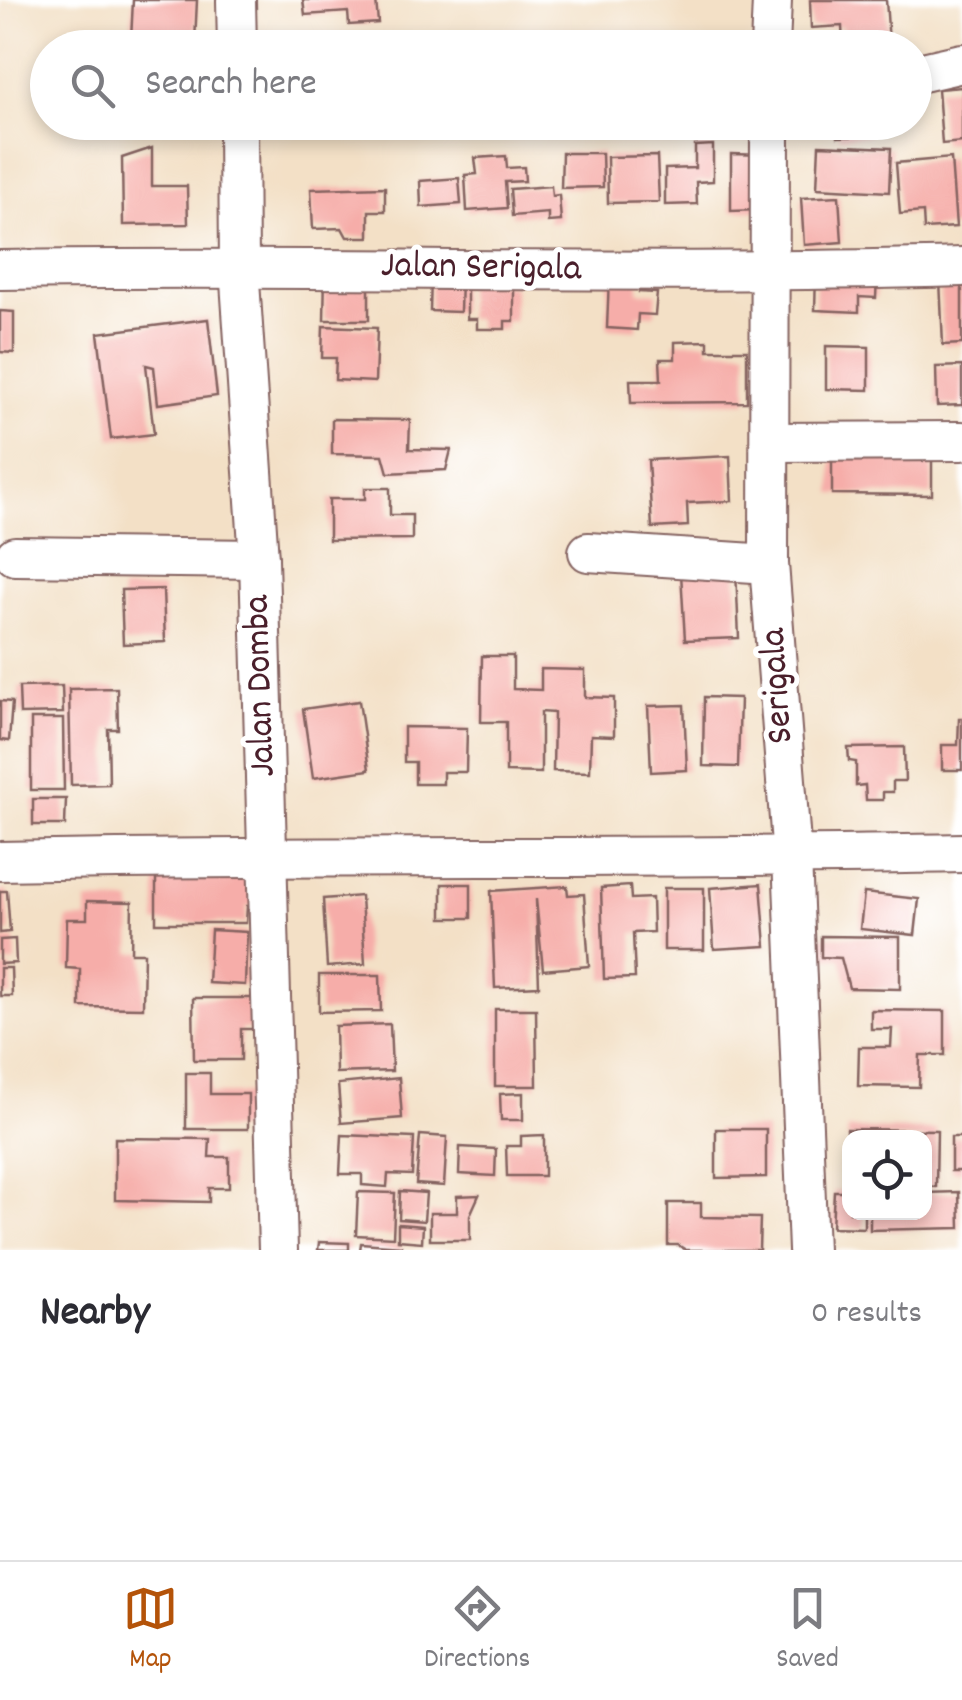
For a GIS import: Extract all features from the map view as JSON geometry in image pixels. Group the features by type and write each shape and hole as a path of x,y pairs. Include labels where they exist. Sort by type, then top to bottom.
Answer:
{"street":[{"path":"236,0 237,30"},
{"path":"771,30 772,0"},
{"path":"932,70 962,63"},
{"name":"Jalan Domba","path":"238,140 239,267 259,559 278,1250"},
{"name":"Serigala","path":"770,140 769,564 792,856 808,1250"},
{"name":"Jalan Serigala","path":"0,270 239,267 771,272 962,267"},
{"path":"770,442 962,440"},
{"path":"588,552 769,564"},
{"path":"15,556 259,559"},
{"path":"0,860 267,855 962,853"}],"building":[{"path":"133,0 197,0 196,30 132,30"},
{"path":"303,0 376,0 378,23 349,25 348,12 305,15"},
{"path":"810,0 886,0 888,30 811,28"},
{"path":"962,87 962,142 942,144 938,89"},
{"path":"713,145 713,181 696,182 697,204 665,205 665,169 695,168 695,146"},
{"path":"819,145 891,148 889,192 817,188"},
{"path":"152,148 152,186 187,186 188,224 123,225 122,158"},
{"path":"562,153 602,153 603,187 561,188"},
{"path":"731,154 766,155 758,210 731,211"},
{"path":"506,156 507,168 524,167 525,181 505,182 507,208 467,211 465,175 477,174 475,158"},
{"path":"657,156 659,202 608,203 607,157"},
{"path":"951,158 956,227 924,229 923,212 900,214 896,163"},
{"path":"459,178 461,204 421,207 420,181"},
{"path":"551,186 552,196 559,195 561,221 548,222 548,213 512,216 510,189"},
{"path":"385,187 385,211 369,211 369,237 347,237 342,228 313,229 311,189"},
{"path":"839,196 842,242 804,245 801,198"},
{"path":"325,273 369,273 369,320 324,320"},
{"path":"816,273 877,276 876,298 859,297 859,312 815,310"},
{"path":"431,277 461,278 460,312 430,311"},
{"path":"609,277 639,279 639,292 657,293 655,315 638,314 637,330 607,328"},
{"path":"467,278 514,286 514,321 505,321 505,329 477,329 477,319 467,319"},
{"path":"962,279 962,344 943,345 940,280"},
{"path":"0,311 14,312 14,353 0,352"},
{"path":"208,319 217,396 158,404 154,367 146,365 154,434 111,439 98,333"},
{"path":"323,326 377,328 375,382 335,380 336,358 322,358"},
{"path":"708,341 708,350 747,350 747,402 631,403 630,380 661,380 660,359 675,359 675,342"},
{"path":"826,346 869,347 869,390 826,389"},
{"path":"962,366 962,405 937,406 936,367"},
{"path":"332,419 410,420 409,449 451,450 446,470 388,473 383,455 332,454"},
{"path":"832,455 932,456 932,495 832,494"},
{"path":"730,456 732,501 687,503 688,526 652,528 648,460"},
{"path":"365,488 390,488 390,515 412,515 412,539 329,540 329,499 365,499"},
{"path":"736,570 739,638 685,640 681,573"},
{"path":"163,589 165,642 123,644 121,590"},
{"path":"482,656 513,656 513,689 541,690 541,669 585,670 585,697 614,698 614,736 591,735 590,772 553,771 554,713 541,712 541,773 506,772 506,722 481,722"},
{"path":"62,686 63,713 20,714 19,687"},
{"path":"117,688 118,729 108,729 109,784 71,785 69,689"},
{"path":"704,697 740,698 738,767 703,766"},
{"path":"0,701 12,702 9,741 0,740"},
{"path":"359,701 369,770 313,778 303,709"},
{"path":"684,705 687,770 651,772 648,706"},
{"path":"959,718 962,770 942,770 942,745 958,745"},
{"path":"31,719 63,719 64,790 31,790"},
{"path":"404,727 467,728 466,772 443,772 443,784 415,784 415,762 404,762"},
{"path":"904,747 905,781 893,781 893,792 883,792 883,800 866,800 865,785 856,786 856,762 849,761 848,748"},
{"path":"33,799 66,799 65,825 33,825"},
{"path":"156,865 228,877 254,877 255,906 247,906 246,923 156,923"},
{"path":"442,884 471,884 471,918 442,918"},
{"path":"761,884 766,946 714,949 710,888"},
{"path":"567,886 568,895 584,894 589,966 543,970 536,899 539,986 495,988 491,891"},
{"path":"630,886 631,899 652,898 653,932 633,933 635,978 604,979 601,888"},
{"path":"664,888 704,888 704,950 664,950"},
{"path":"0,891 7,891 10,932 0,933"},
{"path":"864,893 919,899 915,935 860,929"},
{"path":"361,896 365,964 327,967 323,899"},
{"path":"87,901 132,902 131,953 144,953 143,1008 80,1007 80,969 66,968 67,919 87,919"},
{"path":"211,930 247,932 245,985 208,983"},
{"path":"821,936 900,937 900,989 849,988 841,958 821,957"},
{"path":"15,939 16,963 0,964 0,940"},
{"path":"0,968 11,968 12,996 0,996"},
{"path":"319,975 380,975 381,1011 319,1012"},
{"path":"193,998 254,998 255,1029 241,1029 241,1060 194,1060"},
{"path":"495,1009 536,1009 537,1086 495,1086"},
{"path":"871,1010 945,1011 945,1055 920,1055 919,1087 858,1086 859,1047 891,1047 892,1029 871,1029"},
{"path":"390,1024 392,1071 336,1073 335,1026"},
{"path":"186,1073 210,1073 210,1094 248,1094 248,1129 186,1129"},
{"path":"399,1078 402,1118 341,1123 338,1084"},
{"path":"523,1093 523,1120 501,1120 500,1094"},
{"path":"716,1129 766,1129 766,1177 716,1178"},
{"path":"847,1129 937,1130 936,1187 932,1187 932,1130"},
{"path":"342,1135 414,1138 412,1175 388,1174 387,1187 362,1185 362,1174 340,1174"},
{"path":"420,1135 447,1137 444,1186 416,1184"},
{"path":"544,1135 544,1176 507,1176 506,1146 521,1146 521,1136"},
{"path":"951,1137 962,1137 962,1171 951,1171"},
{"path":"115,1138 210,1139 209,1157 229,1157 229,1188 209,1188 209,1202 115,1200"},
{"path":"460,1147 496,1149 495,1176 459,1174"},
{"path":"400,1191 426,1193 424,1221 399,1219"},
{"path":"834,1191 842,1191 842,1220 864,1220 864,1228 832,1227"},
{"path":"358,1192 395,1193 393,1237 356,1235"},
{"path":"959,1192 960,1228 870,1230 870,1220 932,1220 932,1193"},
{"path":"479,1195 470,1215 470,1240 430,1240 430,1213 457,1213 457,1196"},
{"path":"668,1203 701,1203 701,1217 760,1218 759,1250 686,1250 668,1245"},
{"path":"398,1224 423,1226 422,1242 398,1240"},
{"path":"319,1242 349,1243 349,1250 318,1250"},
{"path":"361,1243 401,1246 401,1250 360,1250"}]}
